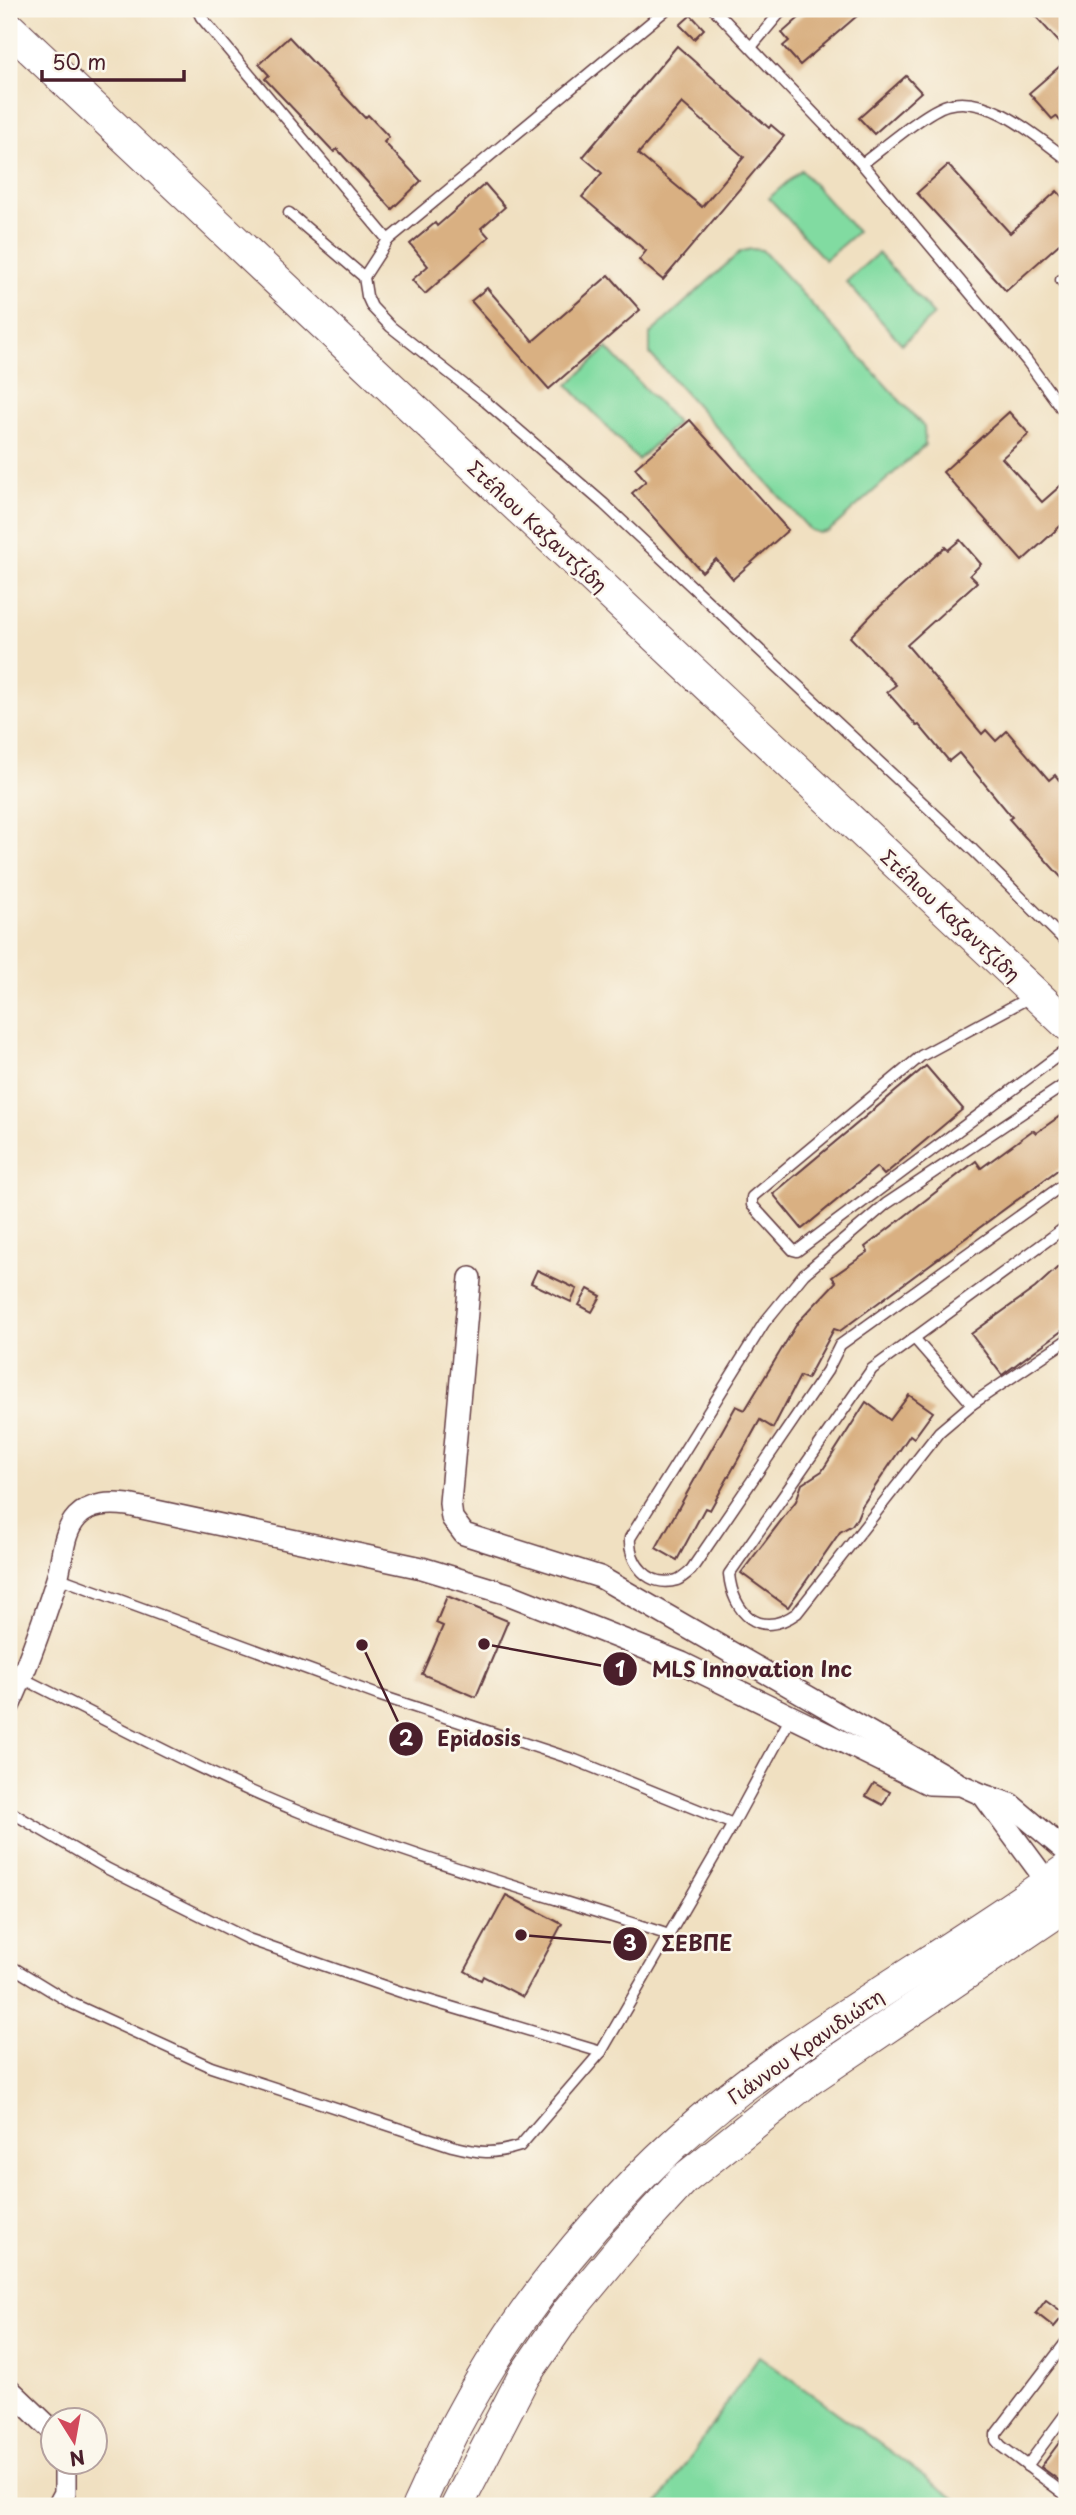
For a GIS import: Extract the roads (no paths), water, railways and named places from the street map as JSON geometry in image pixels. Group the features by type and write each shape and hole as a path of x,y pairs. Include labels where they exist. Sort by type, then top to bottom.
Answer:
{"street":[{"name":"Στέλιου Καζαντζίδη","path":"9,28 1067,1024"},
{"path":"470,1278 450,1503 452,1518 464,1534 600,1577 961,1785 1010,1804 1067,1852"},
{"path":"9,1706 22,1678 57,1577 67,1535 76,1518 87,1509 107,1503 128,1504 422,1568 508,1594 682,1663 929,1784 961,1785"},
{"path":"983,1795 1061,1886"},
{"name":"Γιάννου Κρανιδιώτη","path":"418,2506 456,2424 503,2346 557,2271 606,2211 680,2140 770,2066 1061,1886"},
{"name":"Γιάννου Κρανιδιώτη","path":"457,2506 524,2376 568,2312 626,2242 683,2180 1061,1886"},
{"path":"9,2389 38,2417"},
{"path":"58,2506 65,2493 65,2476"}],"lane":[{"path":"197,9 388,240"},
{"path":"667,9 388,240 364,277 366,296 372,307 391,327 486,402 604,504 973,850 1067,943"},
{"path":"714,9 862,164 1027,361 1067,416"},
{"path":"751,47 783,9"},
{"path":"862,164 931,113 945,105 960,103 974,103 992,109 1067,159"},
{"path":"289,213 364,277"},
{"path":"1036,994 921,1056 752,1197 752,1205 793,1250 797,1251 1067,1049"},
{"path":"1067,1083 886,1204 804,1274 751,1343 629,1538 631,1556 642,1572 649,1577 668,1581 691,1570 827,1371 841,1345 1067,1182"},
{"path":"1067,1226 872,1369 729,1574 732,1595 740,1610 754,1620 772,1623 781,1622 797,1613 939,1432 971,1404 1067,1340"},
{"path":"914,1338 971,1404"},
{"path":"57,1577 378,1695 575,1760 733,1824"},
{"path":"22,1678 230,1782 299,1812 376,1841 669,1935"},
{"path":"9,1965 71,2003 211,2067 452,2146 484,2154 520,2146 601,2052 733,1824 791,1717"},
{"path":"9,1811 108,1869 248,1939 401,1992 601,2052"},
{"path":"1067,2341 996,2434 996,2440 1001,2446 1067,2496"},
{"path":"1027,2466 1067,2412"}],"place":[{"name":"MLS Innovation Inc","path":"484,1644"},
{"name":"Epidosis","path":"362,1645"},
{"name":"ΣΕΒΠΕ","path":"521,1935"}]}
